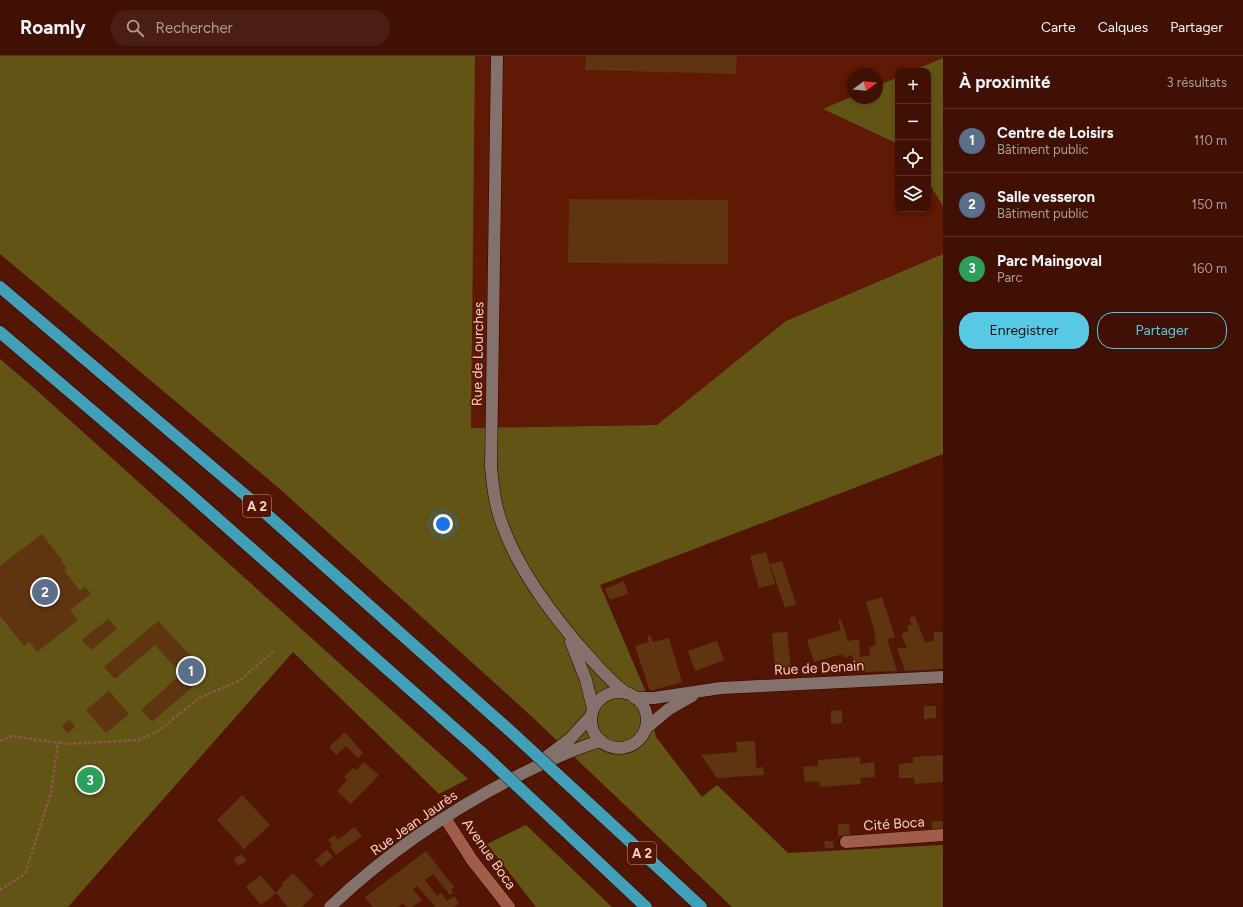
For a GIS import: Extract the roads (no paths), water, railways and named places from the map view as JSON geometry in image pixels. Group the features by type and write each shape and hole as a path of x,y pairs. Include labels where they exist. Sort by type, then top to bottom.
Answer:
{"highway":[{"name":"A 2","path":"0,288 245,495 509,730 701,907"},
{"name":"A 2","path":"0,332 172,479 481,752 646,907"}],"street":[{"name":"Rue de Lourches","path":"497,56 492,480 497,509 510,542 530,578 567,632 607,677 630,695"},
{"name":"Rue de Lourches","path":"567,632 582,668 592,713"},
{"name":"Rue de Denain","path":"630,695 654,698 698,693 721,688 943,677"},
{"path":"617,692 630,695 645,711 646,728 640,739 625,747 612,747 601,741 594,732 592,713 604,696 617,692"},
{"name":"Rue de Denain","path":"646,728 669,709 698,693"},
{"name":"Rue Jean Jaurès","path":"330,907 370,872 445,818 521,774 570,739 592,713"},
{"name":"Rue Jean Jaurès","path":"521,774 579,748 601,741"},
{"name":"Avenue Boca","path":"445,818 472,860 509,907"},
{"name":"Cité Boca","path":"846,842 943,835"}],"place":[{"name":"Salle vesseron","path":"45,592"},
{"name":"Centre de Loisirs","path":"191,671"},
{"name":"Parc Maingoval","path":"90,780"}]}
